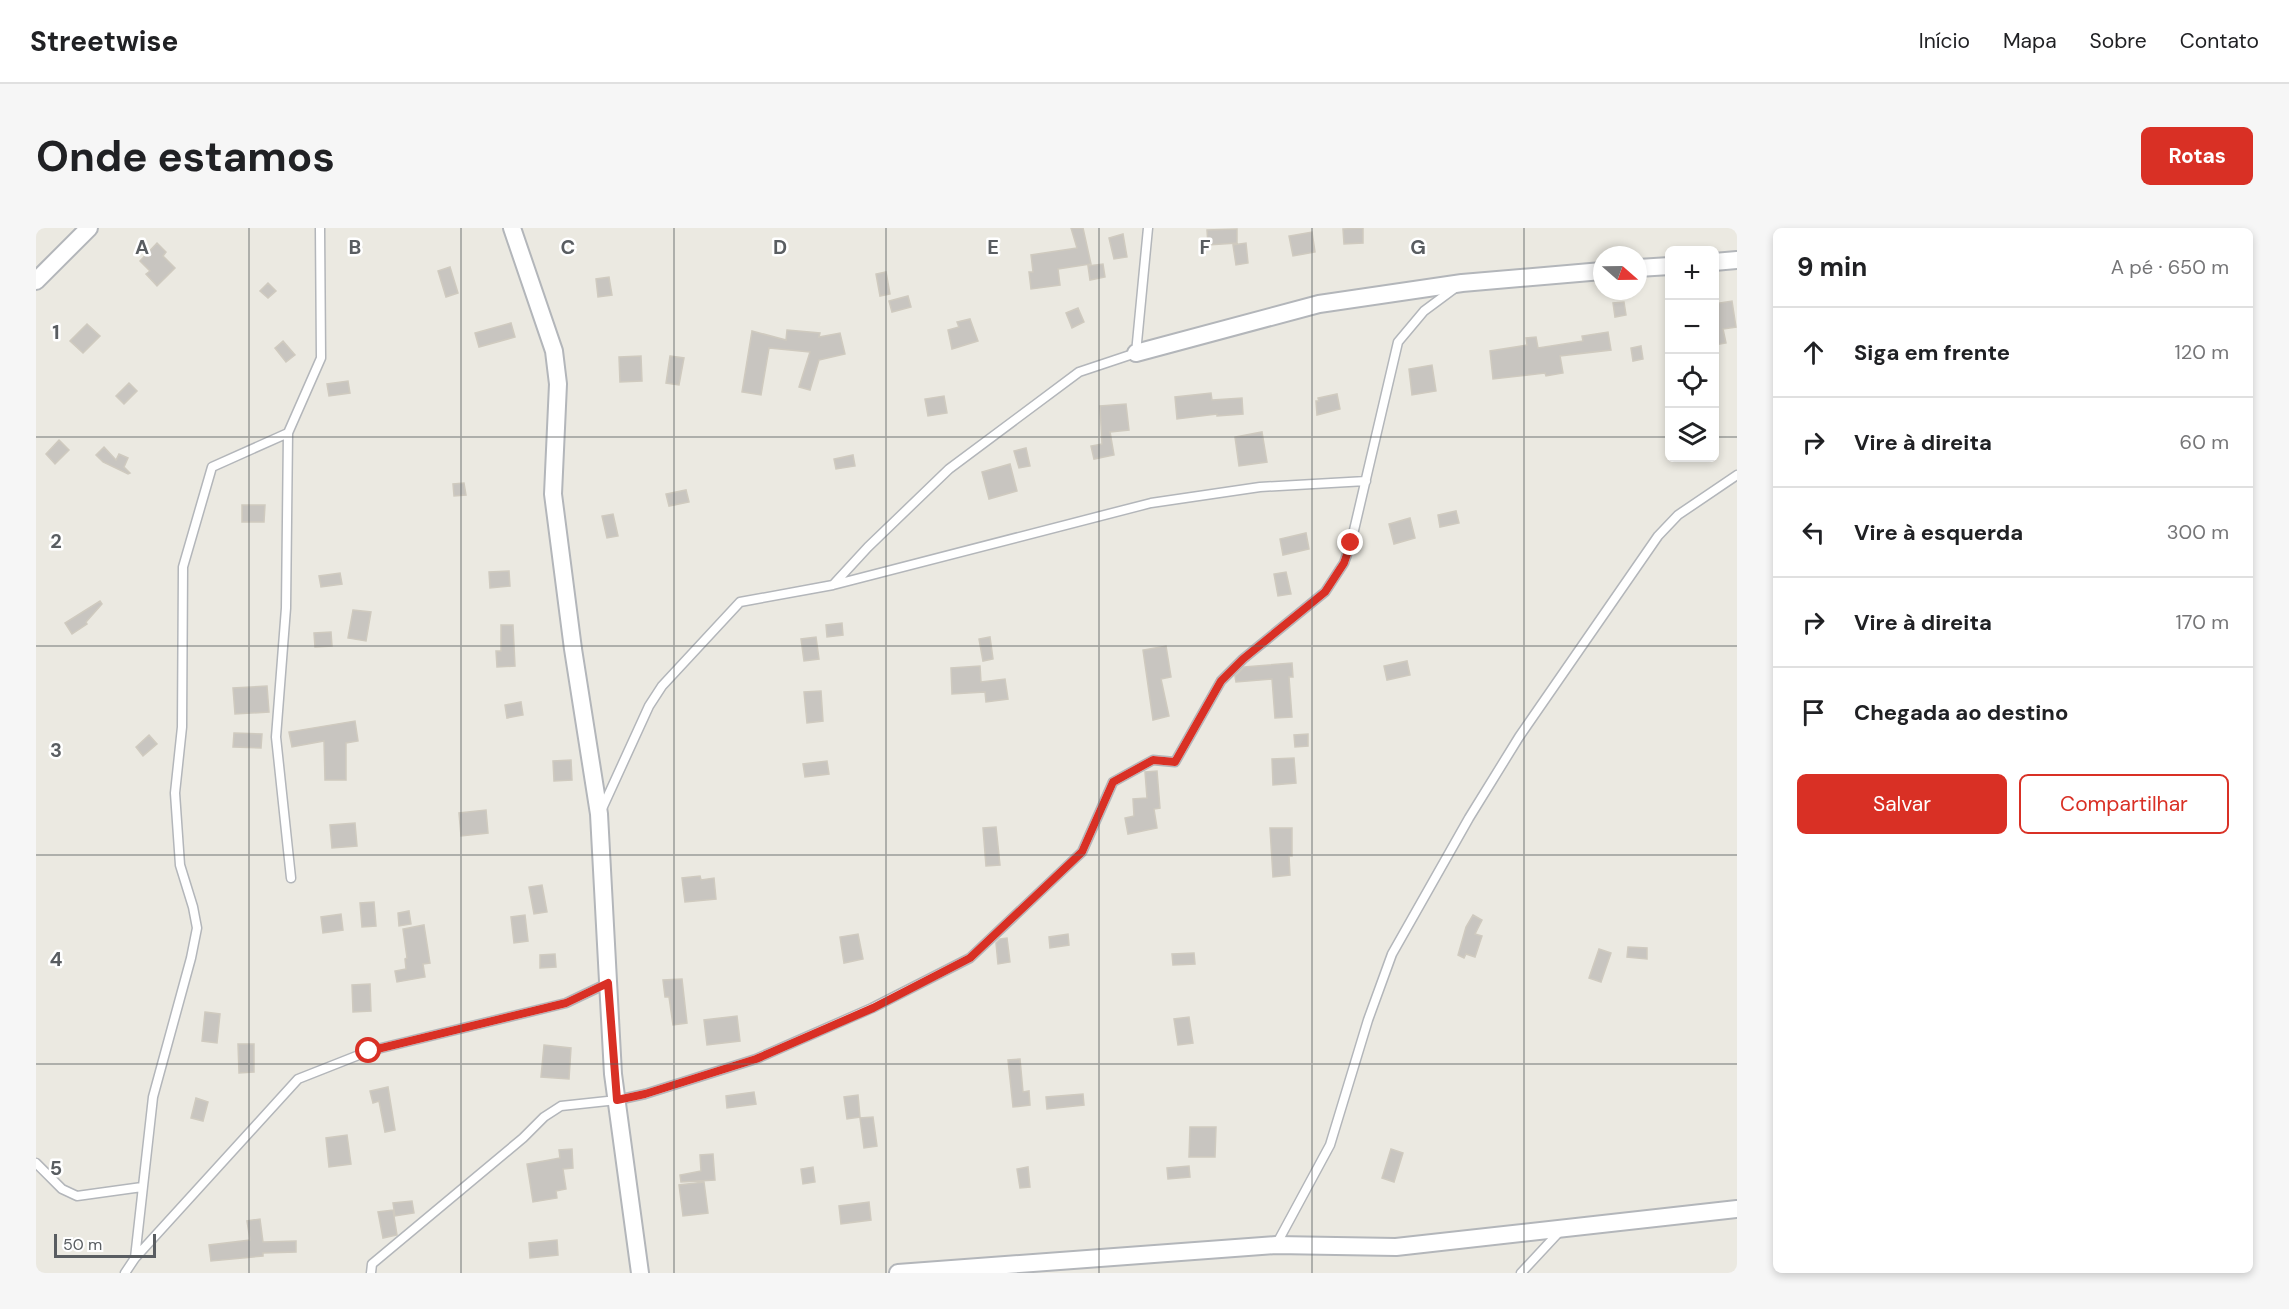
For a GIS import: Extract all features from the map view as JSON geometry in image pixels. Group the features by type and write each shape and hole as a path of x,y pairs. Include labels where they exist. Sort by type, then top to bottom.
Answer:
{"street":[{"path":"36,281 89,228"},
{"path":"512,228 554,351 558,384 553,494 573,649 599,814 617,1100 640,1273"},
{"path":"1719,262 1737,260"},
{"path":"1647,267 1665,266"},
{"path":"1136,353 1319,304 1462,283 1593,272"},
{"path":"898,1273 1276,1245 1396,1247 1737,1209"}],"lane":[{"path":"291,878 276,737 286,608 288,433 321,358 320,228"},
{"path":"833,585 868,547 949,469 1079,372 1136,353 1148,228"},
{"path":"371,1273 372,1263 523,1138 544,1117 561,1106 617,1100 645,1094 756,1059 873,1008 970,958 1082,852 1113,782 1153,760 1175,762 1221,681 1243,659 1325,592 1344,563 1366,481 1398,342 1424,311 1462,283"},
{"path":"135,1258 153,1097 197,928 180,865 175,793 182,727 183,567 212,467 288,433"},
{"path":"1276,1245 1330,1145 1368,1020 1392,954 1469,818 1519,737 1658,536 1678,515 1737,475"},
{"path":"599,814 649,706 662,686 740,603 833,585 1151,503 1260,487 1366,481"},
{"path":"126,1273 135,1258 298,1079 369,1051 566,1003 608,983"},
{"path":"36,1163 62,1189 77,1196 142,1186"},
{"path":"1521,1273 1564,1228"}],"building":[{"path":"1071,228 1083,228 1091,264 1058,269 1060,285 1031,289 1029,272 1033,272 1031,255 1077,248"},
{"path":"1363,228 1363,243 1344,244 1343,229"},
{"path":"1237,229 1237,243 1208,245 1207,230"},
{"path":"1312,232 1315,252 1293,256 1289,236"},
{"path":"1123,234 1127,257 1114,259 1109,238"},
{"path":"157,243 166,252 163,256 175,268 157,286 146,274 150,271 140,261"},
{"path":"1246,243 1248,263 1236,265 1233,245"},
{"path":"1103,264 1105,277 1090,280 1088,266"},
{"path":"450,267 458,293 446,297 438,271"},
{"path":"886,272 890,294 880,296 876,274"},
{"path":"609,277 612,295 598,297 596,279"},
{"path":"268,283 276,291 268,298 260,291"},
{"path":"908,296 911,307 892,312 889,301"},
{"path":"1732,301 1736,327 1723,329 1726,343 1719,344 1719,303"},
{"path":"1624,302 1626,315 1615,317 1613,303"},
{"path":"1078,308 1084,322 1072,328 1066,313"},
{"path":"970,319 978,341 952,349 948,330 959,327 957,322"},
{"path":"511,323 515,337 479,347 475,333"},
{"path":"87,324 100,336 83,353 70,341"},
{"path":"787,330 820,333 819,337 840,333 845,354 819,360 810,390 799,387 810,352 769,348 761,395 742,392 752,331 786,340"},
{"path":"1608,332 1611,350 1560,356 1563,373 1493,379 1490,351 1527,345 1526,338 1536,337 1538,348 1583,341 1582,336"},
{"path":"283,341 295,355 286,362 275,348"},
{"path":"1641,346 1643,359 1633,361 1631,348"},
{"path":"641,356 642,381 620,382 619,357"},
{"path":"670,356 684,358 679,385 666,383"},
{"path":"1432,365 1436,391 1412,395 1409,369"},
{"path":"348,381 350,393 329,396 327,384"},
{"path":"129,383 137,391 124,404 116,396"},
{"path":"1211,393 1212,400 1242,398 1243,414 1217,416 1217,414 1177,419 1175,397"},
{"path":"1337,394 1340,409 1317,415 1316,401 1319,401 1318,398"},
{"path":"944,396 947,413 928,416 925,399"},
{"path":"1126,404 1129,430 1110,432 1114,455 1094,459 1091,446 1102,444 1100,406"},
{"path":"1262,432 1267,462 1239,466 1235,437"},
{"path":"59,440 69,450 55,464 46,454"},
{"path":"104,447 116,460 119,454 128,458 124,467 130,473 103,462 96,455"},
{"path":"1026,448 1030,466 1019,468 1014,451"},
{"path":"853,455 855,466 836,469 834,459"},
{"path":"1010,464 1017,491 989,499 982,472"},
{"path":"464,483 466,495 454,496 453,484"},
{"path":"686,490 689,502 669,506 666,494"},
{"path":"242,505 265,505 264,522 242,522"},
{"path":"1456,511 1459,523 1440,527 1438,515"},
{"path":"613,514 618,536 607,538 602,516"},
{"path":"1410,518 1415,538 1394,544 1389,524"},
{"path":"1306,533 1309,549 1283,555 1280,539"},
{"path":"509,571 510,586 490,588 489,572"},
{"path":"1286,572 1291,594 1278,596 1274,574"},
{"path":"340,573 342,584 321,587 319,576"},
{"path":"100,601 102,604 86,622 87,624 72,634 65,623"},
{"path":"353,610 371,612 366,641 348,638"},
{"path":"842,623 843,635 827,637 826,625"},
{"path":"501,625 513,625 515,666 497,667 496,651 501,651"},
{"path":"331,632 332,646 315,647 314,633"},
{"path":"816,637 819,659 804,661 801,639"},
{"path":"990,637 993,659 983,661 979,639"},
{"path":"1166,646 1171,677 1161,679 1169,716 1153,720 1143,650"},
{"path":"1407,661 1410,675 1387,680 1384,666"},
{"path":"1292,663 1293,677 1289,677 1292,717 1275,718 1272,679 1236,682 1235,676 1244,667"},
{"path":"980,666 981,682 1005,679 1008,699 986,702 985,692 952,694 951,668"},
{"path":"267,686 269,712 235,714 233,688"},
{"path":"821,691 823,721 807,723 804,692"},
{"path":"521,702 523,715 507,718 505,705"},
{"path":"355,721 358,741 346,743 346,780 325,780 324,741 292,747 289,732"},
{"path":"234,733 262,734 261,748 233,747"},
{"path":"1308,734 1308,746 1295,747 1294,735"},
{"path":"149,735 157,744 143,756 136,747"},
{"path":"1294,758 1296,783 1273,785 1272,759"},
{"path":"571,760 572,780 554,781 553,761"},
{"path":"827,761 829,774 805,777 803,764"},
{"path":"1157,771 1160,808 1154,809 1157,828 1128,834 1125,818 1134,816 1133,799 1147,798 1145,772"},
{"path":"486,810 488,833 461,836 459,813"},
{"path":"355,823 357,846 332,848 330,825"},
{"path":"996,827 1000,865 986,866 983,828"},
{"path":"1270,828 1292,828 1292,856 1289,856 1290,875 1273,877"},
{"path":"700,876 701,880 714,878 716,899 685,902 682,878"},
{"path":"542,885 547,912 534,914 529,887"},
{"path":"374,902 376,926 362,927 360,903"},
{"path":"409,911 411,924 399,926 398,913"},
{"path":"341,914 343,930 323,933 321,917"},
{"path":"525,915 528,941 514,943 511,917"},
{"path":"1473,915 1482,920 1475,934 1482,936 1475,957 1466,954 1464,958 1458,955 1466,927"},
{"path":"424,925 430,963 423,964 425,977 397,982 395,971 406,969 405,959 407,958 403,929"},
{"path":"858,934 863,959 844,963 840,937"},
{"path":"1068,934 1069,945 1050,948 1049,937"},
{"path":"1007,938 1010,962 998,964 996,943 1000,939"},
{"path":"1628,947 1647,948 1647,959 1627,957"},
{"path":"1599,949 1611,953 1601,982 1589,978"},
{"path":"1194,953 1195,964 1173,965 1172,954"},
{"path":"555,954 556,967 540,968 540,955"},
{"path":"682,979 687,1023 673,1025 669,997 665,997 663,980"},
{"path":"370,984 371,1011 353,1012 352,985"},
{"path":"205,1012 220,1014 217,1043 202,1041"},
{"path":"737,1016 740,1041 707,1045 704,1020"},
{"path":"1189,1017 1193,1043 1178,1045 1174,1019"},
{"path":"238,1044 254,1044 254,1072 239,1073"},
{"path":"544,1045 571,1048 569,1079 541,1077"},
{"path":"1020,1059 1023,1092 1029,1091 1030,1105 1013,1107 1008,1060"},
{"path":"388,1087 395,1130 385,1132 379,1101 373,1103 370,1091"},
{"path":"754,1092 756,1104 727,1108 726,1096"},
{"path":"1083,1094 1084,1105 1047,1109 1046,1097"},
{"path":"858,1095 860,1117 847,1119 844,1097"},
{"path":"196,1098 208,1102 203,1121 191,1118"},
{"path":"873,1117 877,1146 864,1148 860,1118"},
{"path":"1190,1127 1216,1127 1215,1157 1189,1157"},
{"path":"347,1135 351,1164 329,1167 326,1138"},
{"path":"572,1149 573,1168 563,1169 566,1189 556,1191 557,1198 533,1202 527,1164 560,1158 559,1150"},
{"path":"1391,1149 1403,1153 1394,1182 1382,1178"},
{"path":"713,1154 715,1180 681,1182 680,1175 701,1171 700,1155"},
{"path":"1189,1166 1190,1177 1168,1179 1167,1168"},
{"path":"813,1167 815,1182 803,1184 801,1169"},
{"path":"1028,1167 1030,1187 1020,1188 1017,1169"},
{"path":"704,1182 708,1213 683,1216 679,1185"},
{"path":"412,1201 414,1213 395,1216 393,1203"},
{"path":"869,1202 871,1220 841,1224 839,1206"},
{"path":"393,1210 397,1235 383,1238 378,1212"},
{"path":"260,1219 263,1242 296,1241 296,1252 263,1253 263,1256 211,1261 209,1245 250,1240 247,1221"},
{"path":"557,1240 558,1255 530,1258 529,1243"}],"route":[{"path":"369,1051 566,1003 608,983 613,1074 617,1100 645,1094 756,1059 873,1008 970,958 1082,852 1113,782 1153,760 1175,762 1221,681 1243,659 1325,592 1344,563 1351,543"}]}
